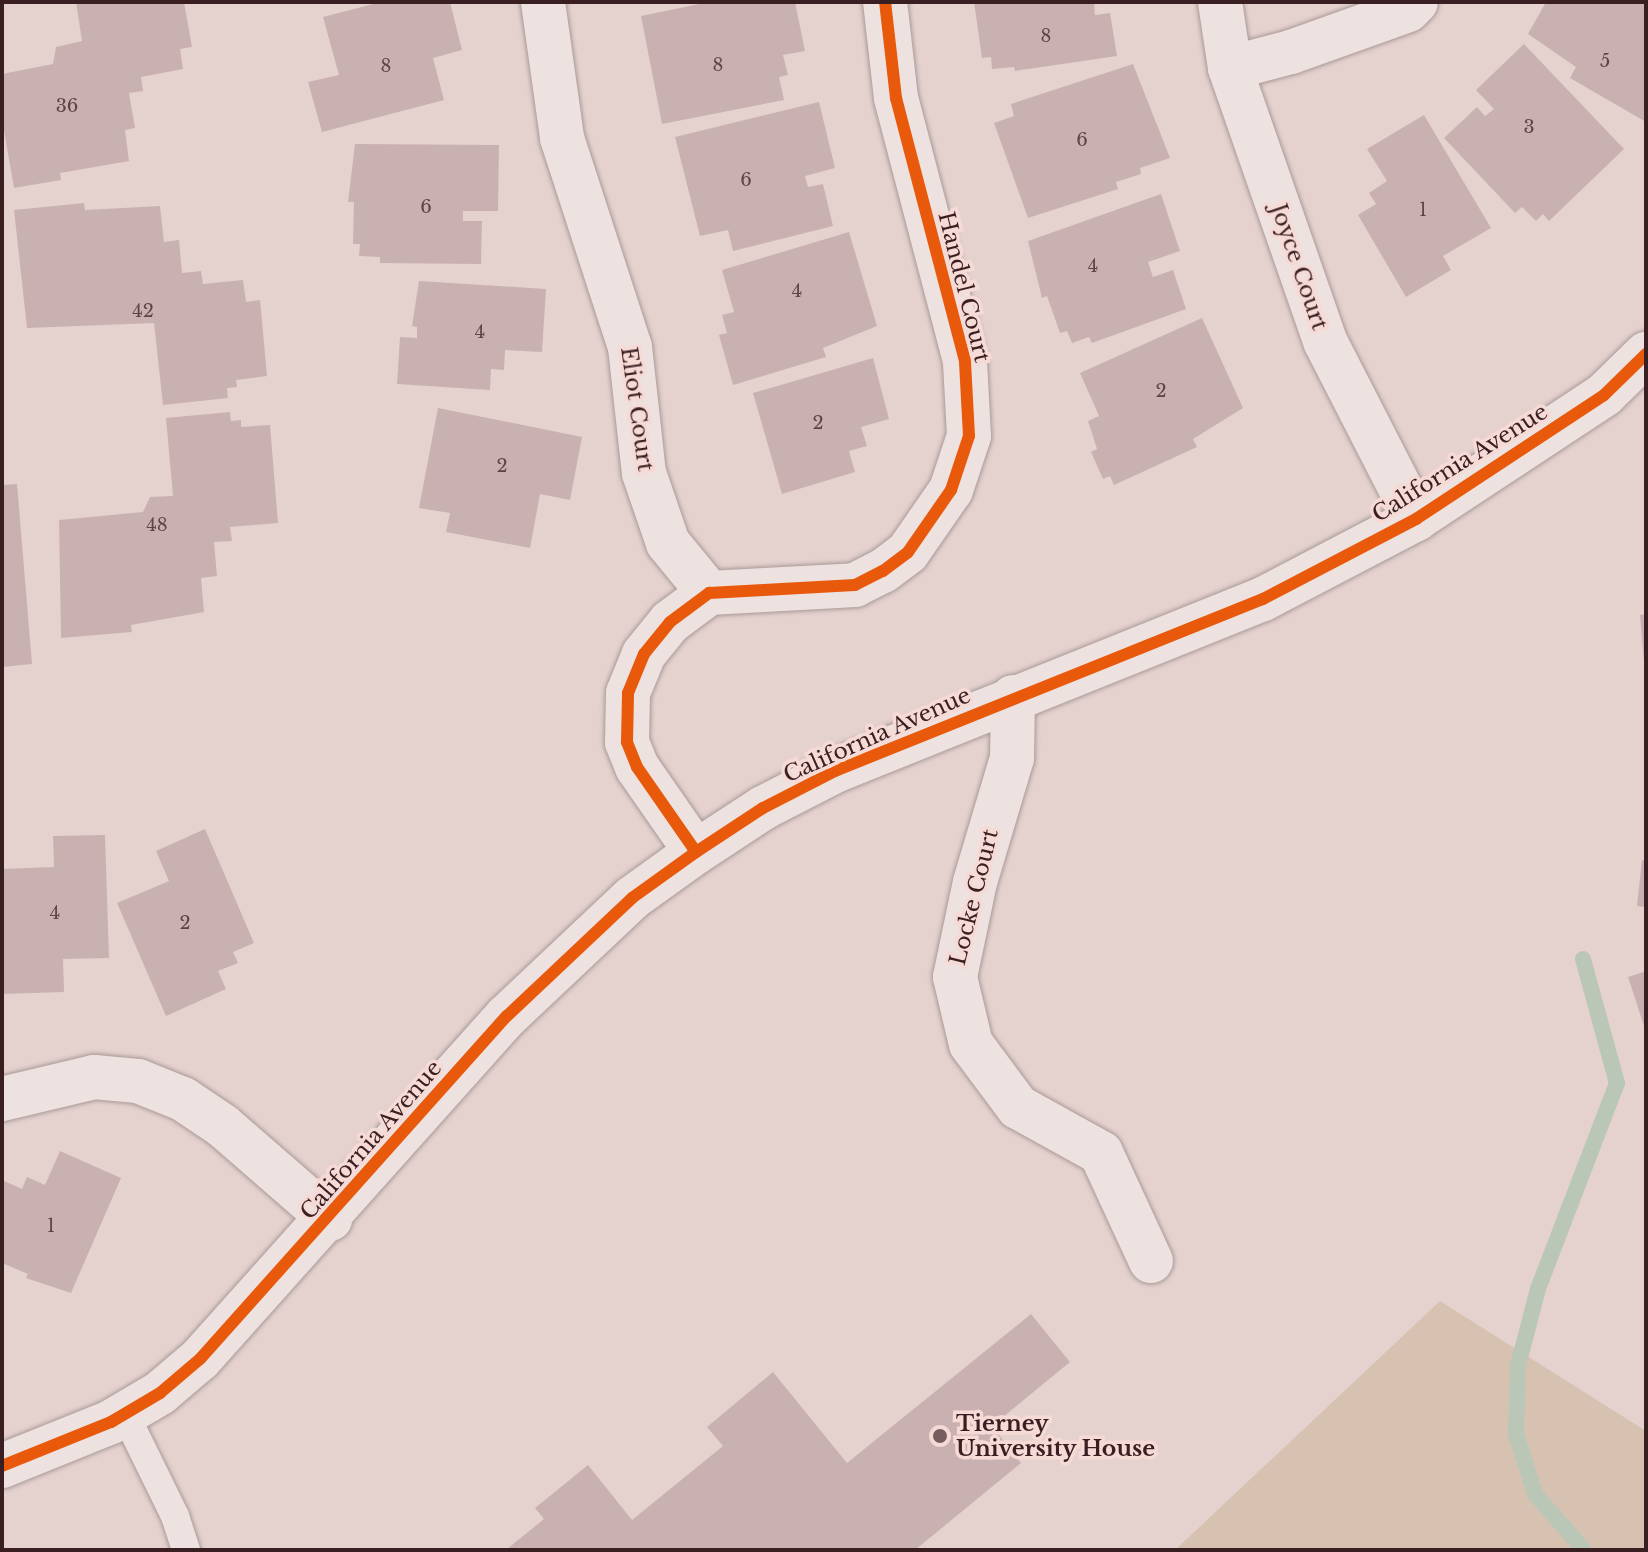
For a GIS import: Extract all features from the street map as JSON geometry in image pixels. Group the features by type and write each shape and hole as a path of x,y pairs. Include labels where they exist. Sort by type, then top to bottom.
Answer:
{"street":[{"name":"Eliot Court","path":"543,2 562,138 630,347 644,473 668,543 709,593"},
{"name":"Handel Court","path":"709,593 855,585 883,571 908,552 951,490 969,436 965,361 896,98 885,2"},
{"name":"Joyce Court","path":"1220,2 1230,68 1326,343 1416,519"},
{"path":"1230,68 1291,52 1408,10 1416,2"},
{"name":"California Avenue","path":"2,1466 64,1445 125,1414 200,1359 330,1219 507,1016 632,898 696,852 763,808 835,771 1263,599 1416,519 1604,395 1646,354"},
{"path":"696,852 637,767 624,718 644,654 670,622 709,593"},
{"name":"Locke Court","path":"1013,697 1012,758 975,882 955,977 971,1044 1018,1107 1101,1153 1151,1261"},
{"path":"2,1099 94,1077 138,1081 183,1099 223,1126 330,1219"}],"lane":[{"path":"125,1414 175,1516 186,1550"}],"shaded area":[{"path":"1440,1301 1646,1431 1646,1550 1175,1550"}],"building":[{"path":"76,2 184,2 192,47 180,49 183,69 141,77 143,91 129,93 135,128 125,130 129,161 60,173 61,180 14,188 2,119 2,74 53,64 56,47 82,41"},
{"path":"381,2 450,2 462,50 433,58 444,100 322,132 308,82 339,75 323,17"},
{"path":"709,2 795,2 805,51 783,55 788,75 779,77 784,100 662,124 641,16"},
{"path":"974,2 1094,2 1095,15 1110,13 1117,56 1015,71 1014,67 992,69 991,57 982,58"},
{"path":"1546,2 1646,2 1646,122 1570,78 1576,67 1528,34"},
{"path":"1524,44 1624,149 1549,221 1543,214 1536,221 1522,207 1515,213 1444,138 1477,107 1485,116 1494,109 1476,90"},
{"path":"1133,64 1170,158 1140,168 1141,174 1116,182 1118,189 1028,218 994,123 1014,116 1011,104"},
{"path":"819,102 835,168 805,176 808,187 823,184 833,226 733,251 728,230 700,236 675,137"},
{"path":"1424,115 1491,228 1443,256 1451,270 1406,297 1358,215 1376,204 1369,193 1387,181 1367,149"},
{"path":"355,144 499,145 498,211 463,211 463,221 482,221 481,264 380,263 380,257 359,256 360,244 353,244 354,202 348,202"},
{"path":"1161,194 1180,251 1148,262 1153,277 1173,270 1186,309 1092,343 1089,337 1072,343 1067,331 1060,333 1047,296 1042,298 1028,241"},
{"path":"84,203 85,210 160,206 164,242 179,240 182,273 201,271 203,284 243,280 246,302 260,300 267,376 236,380 237,387 227,388 228,398 163,405 154,323 27,328 14,210"},
{"path":"849,232 877,326 823,348 826,357 733,385 719,335 727,333 722,315 734,312 722,270"},
{"path":"419,281 546,289 542,352 505,350 504,370 491,369 490,390 397,384 400,337 417,338 417,327 412,326"},
{"path":"1202,318 1243,408 1193,439 1197,447 1114,485 1110,476 1103,479 1091,452 1097,449 1088,421 1099,416 1080,373"},
{"path":"873,358 889,419 861,427 867,446 849,451 855,472 782,494 753,393"},
{"path":"438,408 582,437 570,500 540,494 530,548 446,532 450,513 419,508"},
{"path":"230,412 231,421 241,420 241,427 270,425 278,523 230,527 232,541 214,542 217,576 201,578 204,612 131,625 132,632 61,638 59,520 143,512 150,497 173,496 166,418"},
{"path":"17,484 32,664 2,667 2,485"},
{"path":"1646,614 1646,662 1644,662 1640,615"},
{"path":"205,829 254,943 233,952 238,963 218,971 226,989 166,1016 117,903 169,881 156,851"},
{"path":"105,835 109,958 63,959 64,992 2,994 2,869 54,867 53,836"},
{"path":"1642,860 1646,861 1646,907 1637,906"},
{"path":"1646,971 1646,1029 1645,1029 1628,977"},
{"path":"60,1151 121,1178 71,1293 26,1278 28,1274 2,1263 2,1180 22,1189 27,1177 45,1185"},
{"name":"Tierney University House","path":"1031,1314 1070,1362 992,1426 1021,1463 915,1550 506,1550 544,1519 535,1508 588,1465 632,1520 723,1446 707,1427 773,1372 847,1463"}],"waterway":[{"path":"1583,959 1617,1083 1538,1289 1518,1365 1516,1434 1535,1494 1584,1550"}],"cycle path":[{"path":"696,852 637,767 627,742 628,693 644,654 670,622 709,593 855,585 883,571 908,552 951,490 969,436 965,361 896,98 885,2"},
{"path":"2,1466 111,1422 160,1393 200,1359 507,1016 632,898 696,852 763,808 835,771 1263,599 1416,519 1604,395 1646,354"}],"place":[{"name":"Tierney University House","path":"940,1436"}]}
